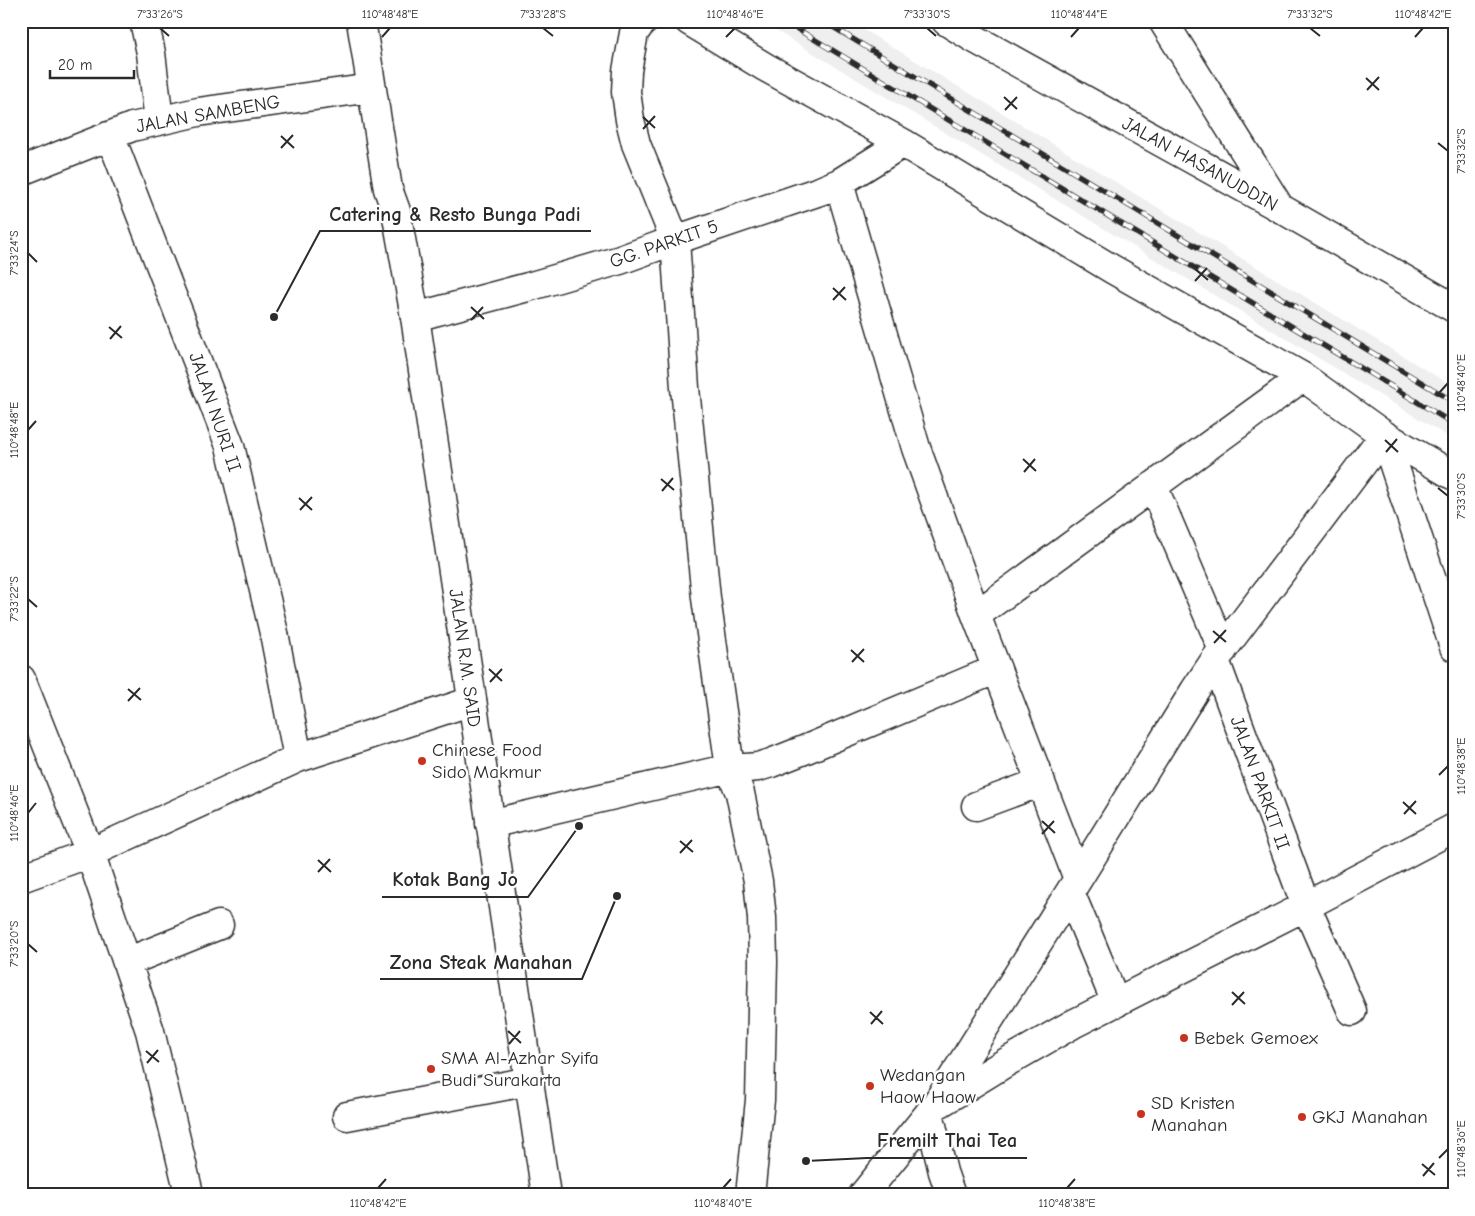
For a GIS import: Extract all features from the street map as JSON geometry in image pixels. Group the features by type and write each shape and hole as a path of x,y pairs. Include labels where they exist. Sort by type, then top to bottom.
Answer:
{"street":[{"path":"144,21 151,53 159,122"},
{"name":"JALAN R.M. SAID","path":"362,21 388,188 396,211 415,317 546,1195"},
{"name":"JALAN R.M. SAID","path":"374,21 399,187 396,211"},
{"path":"644,21 634,33 627,71 626,92 636,144 675,240 685,388 706,598 730,768 740,793 758,881 762,918 760,1100 750,1195"},
{"path":"689,21 765,67 903,143 1112,269 1302,377 1384,435 1454,476"},
{"name":"JALAN HASANUDDIN","path":"946,21 1454,308"},
{"path":"1163,21 1280,208"},
{"name":"JALAN SAMBENG","path":"21,171 132,128 198,112 372,88"},
{"name":"JALAN NURI II","path":"108,136 117,153 230,446 274,633 298,758"},
{"name":"GG. PARKIT 5","path":"415,317 620,260 820,191 839,183 903,143"},
{"path":"839,183 916,448 976,615 1041,782 1074,885 1116,1003"},
{"path":"976,615 1302,377"},
{"path":"1384,435 1454,648"},
{"path":"863,1195 932,1110 1194,690 1384,435"},
{"name":"JALAN PARKIT II","path":"1153,486 1219,655 1306,906 1352,1011"},
{"path":"490,824 730,768 758,766 788,756 997,670"},
{"path":"21,679 90,853 150,1031 188,1189"},
{"path":"21,878 90,853 298,758 472,702"},
{"path":"976,806 1041,782"},
{"path":"932,1110 1005,1063 1073,1024 1306,906 1454,828"},
{"path":"127,962 219,925"},
{"path":"347,1116 530,1081"},
{"path":"932,1110 943,1172 951,1195"}],"shaded area":[{"path":"760,21 849,21 964,90 1454,387 1454,440"}],"railway":[{"path":"784,21 1454,424"},
{"path":"823,21 1454,402"}],"place":[{"name":"Catering & Resto Bunga Padi","path":"274,317"},
{"name":"Chinese Food Sido Makmur","path":"422,761"},
{"name":"Kotak Bang Jo","path":"579,826"},
{"name":"Zona Steak Manahan","path":"617,896"},
{"name":"Bebek Gemoex","path":"1184,1038"},
{"name":"SMA Al-Azhar Syifa Budi Surakarta","path":"431,1069"},
{"name":"Wedangan Haow Haow","path":"870,1086"},
{"name":"SD Kristen Manahan","path":"1141,1114"},
{"name":"GKJ Manahan","path":"1302,1117"},
{"name":"Fremilt Thai Tea","path":"806,1161"}]}
